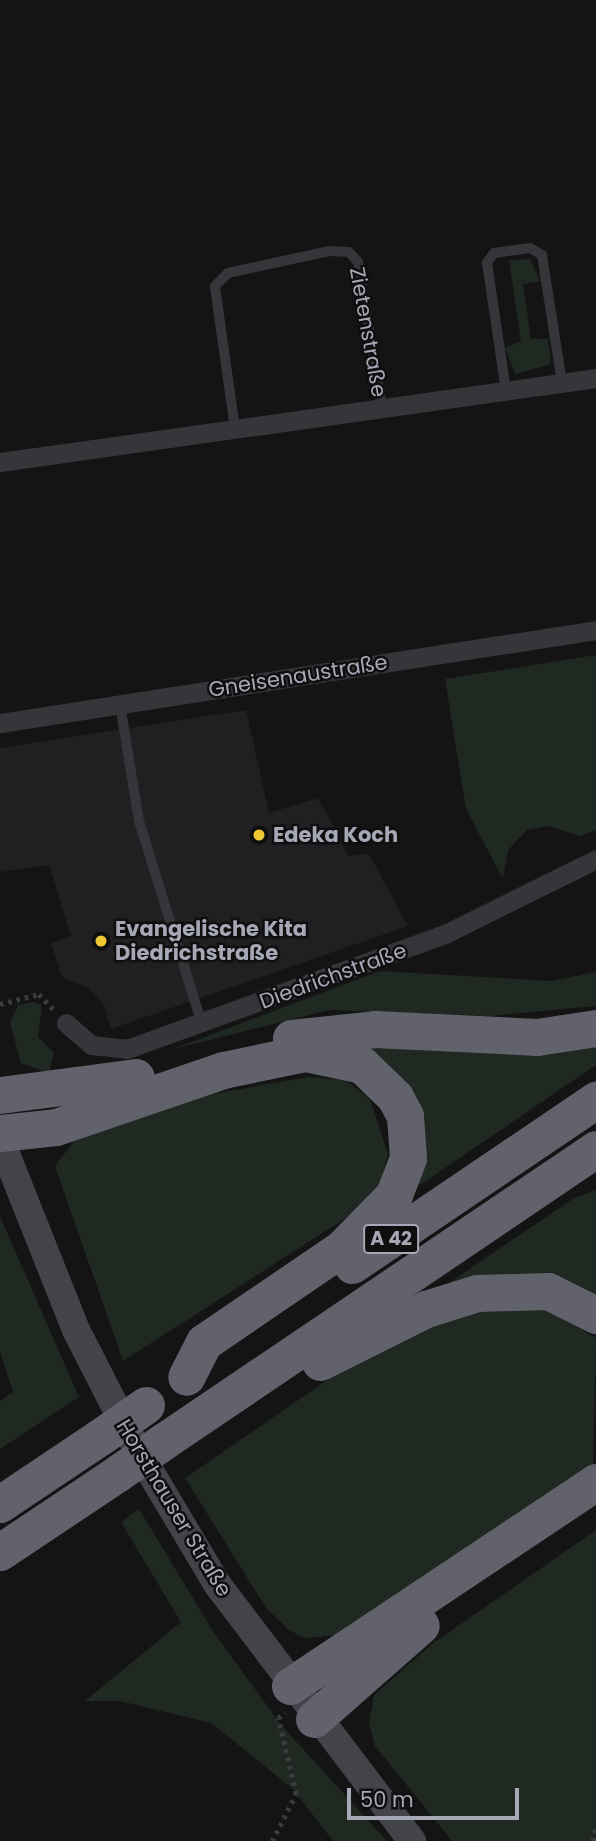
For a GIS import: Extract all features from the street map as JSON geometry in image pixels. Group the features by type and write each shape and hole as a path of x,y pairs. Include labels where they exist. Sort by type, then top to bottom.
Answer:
{"highway":[{"path":"0,1095 95,1087 309,1033 537,1037 596,1028"},
{"path":"0,1133 56,1127 223,1070 305,1054 362,1065 389,1088 409,1136 405,1175 394,1195 342,1248 204,1342 186,1377"},
{"name":"A 42","path":"0,1504 596,1100"},
{"name":"A 42","path":"0,1552 596,1149"},
{"path":"175,1433 222,1425 348,1343 477,1293 548,1291 596,1315"},
{"path":"302,1702 596,1482"},
{"path":"302,1702 395,1643 596,1503"}],"main road":[{"name":"Horsthauser Straße","path":"0,1139 76,1330 139,1453 216,1584 302,1702 412,1841"}],"street":[{"name":"Zietenstraße","path":"0,462 596,378"},
{"name":"Gneisenaustraße","path":"0,723 596,630"},
{"name":"Diedrichstraße","path":"66,1023 91,1045 114,1050 202,1025 447,933 596,859"}],"lane":[{"path":"506,391 487,263 494,253 530,248 542,255 562,383"},
{"name":"Zietenstraße","path":"234,429 215,286 228,273 329,251 349,252 358,262 382,408"},
{"path":"120,704 139,821 202,1025"}],"path":[{"path":"0,1004 39,994 66,1023"},
{"path":"272,1841 296,1794 278,1718 302,1702"},
{"path":"593,1841 596,1826"}],"shaded area":[{"path":"530,259 540,281 523,284 531,339 548,339 551,364 515,374 505,348 521,341 509,260"},
{"path":"596,655 596,830 580,836 548,826 527,830 508,850 503,879 466,809 445,679"},
{"path":"246,710 269,813 318,798 349,856 369,854 408,926 111,1029 104,1005 88,988 62,977 51,943 71,936 49,865 0,872 0,748"},
{"path":"380,971 551,981 596,972 596,1006 490,1016 329,1010 173,1049"},
{"path":"33,1002 42,1005 38,1037 54,1053 49,1073 21,1063 10,1023 18,1005"},
{"path":"596,1039 596,1065 420,1185 413,1182 416,1173 350,1040"},
{"path":"307,1077 345,1080 370,1099 388,1154 377,1198 123,1361 55,1166 79,1135 207,1095"},
{"path":"596,1190 596,1305 440,1289 574,1198"},
{"path":"0,1216 79,1397 0,1449 0,1401 13,1392 0,1352"},
{"path":"542,1307 596,1338 593,1466 340,1635 304,1638 289,1630 266,1608 185,1478 355,1361 467,1311"},
{"path":"139,1509 213,1631 281,1725 387,1841 333,1841 293,1789 211,1723 120,1701 85,1701 181,1622 121,1522"},
{"path":"596,1530 596,1841 452,1841 375,1746 369,1723 374,1695 432,1644"}],"place":[{"name":"Edeka Koch","path":"259,835"},
{"name":"Evangelische Kita Diedrichstraße","path":"101,941"}]}
